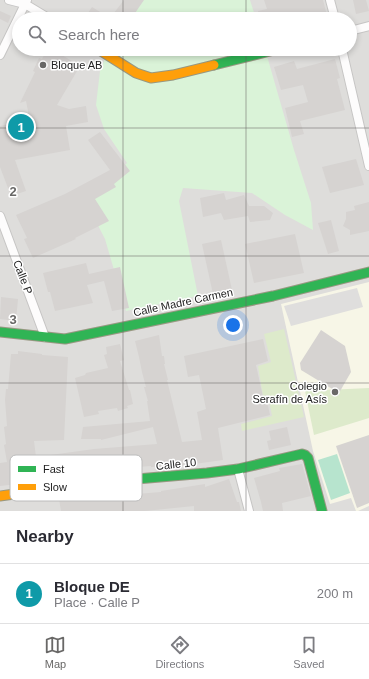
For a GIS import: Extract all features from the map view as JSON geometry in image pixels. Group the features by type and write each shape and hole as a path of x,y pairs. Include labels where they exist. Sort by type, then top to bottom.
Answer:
{"street":[{"path":"9,0 26,2 40,12"},
{"path":"330,0 333,12"},
{"path":"21,12 26,2"},
{"path":"357,29 369,26"},
{"path":"0,55 12,31"},
{"path":"109,56 136,74 151,78 173,75 250,56"},
{"path":"344,56 369,166"},
{"name":"Calle P","path":"0,216 46,337"},
{"name":"Calle Madre Carmen","path":"0,332 65,339 273,296 369,272"},
{"name":"Calle 10","path":"142,479 238,469 302,454 308,458 322,511"},
{"path":"238,469 249,511"},
{"name":"Calle 10","path":"0,496 10,494"}],"shaded area":[{"path":"0,0 369,0 369,511 0,511"},
{"name":"Colegio Serafín de Asís","path":"369,282 369,506 356,511 351,498 330,504 313,451 281,304"},
{"path":"357,288 363,307 291,326 284,306"}],"green space":[{"path":"140,0 250,0 254,12 132,12"},
{"path":"106,56 267,56 311,203 313,230 285,215 252,193 183,188 179,201 198,296 126,311 105,239 86,202 127,163 104,129 96,105 100,71"},
{"path":"284,329 304,417 242,431 241,424 272,416 268,395 263,396 258,366 271,362 264,334"},
{"path":"369,388 369,418 314,435 305,391"},
{"path":"337,454 350,493 331,500 318,460"}],"building":[{"path":"124,0 144,0 136,12 115,12"},
{"path":"264,0 323,0 326,12 258,12 267,9"},
{"path":"353,0 366,0 369,11 357,14"},
{"path":"92,7 100,12 89,12"},
{"path":"0,11 11,16 8,23 0,19"},
{"path":"44,56 64,56 80,66 57,105 69,109 86,106 88,122 66,126 70,150 15,160 26,191 11,196 0,167 0,126 10,124 10,120 29,116 26,101 20,103 35,72 33,71 39,58 42,59"},
{"path":"335,59 340,78 337,79 345,110 300,121 304,134 292,137 285,108 308,102 303,85 281,90 274,67 294,61 297,69"},
{"path":"100,132 130,171 114,184 116,187 95,199 109,221 75,238 76,239 33,258 24,239 27,238 16,215 65,194 110,170 88,140"},
{"path":"356,159 364,185 330,193 322,167"},
{"path":"224,193 226,200 244,195 249,206 264,206 273,213 270,220 250,222 248,216 224,220 221,213 203,217 200,198"},
{"path":"369,202 369,231 350,235 350,230 343,226 346,219 346,212 355,210 354,206"},
{"path":"331,220 339,251 328,254 318,223"},
{"path":"295,234 304,273 254,283 245,244"},
{"path":"221,240 232,290 213,294 202,244"},
{"path":"86,263 89,274 120,267 129,308 112,311 104,281 87,285 93,303 55,311 43,273"},
{"path":"1,297 18,299 16,321 0,319"},
{"path":"321,330 345,346 351,372 339,393 301,370 300,363"},
{"path":"159,335 162,356 164,356 167,380 182,442 202,440 197,412 206,409 199,375 188,377 184,356 263,339 268,361 256,365 263,397 266,397 270,415 218,428 223,460 180,466 151,467 142,467 142,455 50,455 94,449 157,444 153,427 101,440 81,439 83,427 150,421 148,401 144,387 146,387 135,341"},
{"path":"120,344 124,360 120,361 133,404 127,406 128,408 118,411 117,408 98,411 99,414 84,417 75,378 85,375 86,373 108,368 104,355 107,354 106,347"},
{"path":"18,351 68,357 64,440 34,441 36,455 10,455 10,485 0,486 0,463 7,462 4,445 6,444 4,427 7,426 5,400 6,389 8,389 11,354 18,354"},
{"path":"287,427 291,445 269,450 267,441 271,440 269,431"},
{"path":"369,435 369,503 357,508 336,446"},
{"path":"302,464 311,496 282,503 283,511 263,511 254,478 280,471 279,468"},
{"path":"229,479 237,502 239,502 241,511 194,511 194,506 145,511 61,511 59,501 142,501 142,494 161,492 205,484 205,487"}],"traffic: fast":[{"path":"214,65 250,56"},
{"path":"0,332 65,339 273,296 369,272"},
{"path":"142,479 238,469 302,454 308,458 322,511"}],"traffic: slow":[{"path":"109,56 136,73 151,78 173,75 214,65"},
{"path":"0,496 10,495"}],"place":[{"name":"Bloque AB","path":"43,65"},
{"name":"Bloque DE","path":"21,127"},
{"name":"Colegio Serafín de Asís","path":"335,392"}]}
